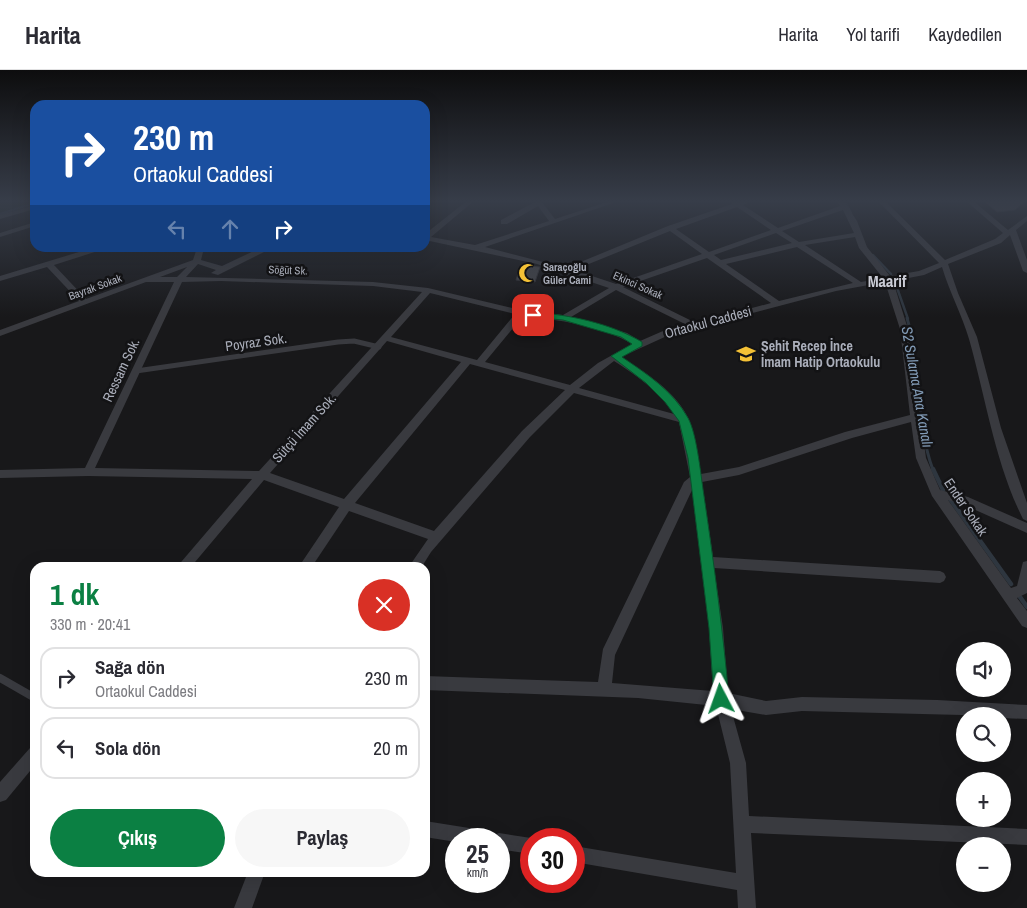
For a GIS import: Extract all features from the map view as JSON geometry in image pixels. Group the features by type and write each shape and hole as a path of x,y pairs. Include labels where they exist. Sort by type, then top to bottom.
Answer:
{"street":[{"name":"Ekinci Sokak","path":"431,239 478,248 567,270 616,288 694,325"},
{"path":"478,248 504,239"},
{"path":"567,270 643,239"},
{"path":"686,239 777,304"},
{"path":"564,318 616,288 707,254 754,239"},
{"path":"790,239 860,284"},
{"path":"719,263 828,239"},
{"path":"860,239 863,248 888,279"},
{"path":"920,239 944,262 954,293 973,338 996,428 1019,498 1027,516"},
{"name":"Ortaokul Caddesi","path":"418,562 437,536 526,434 571,390 615,356 666,333 694,325 860,284 920,273 1000,239"},
{"path":"1013,239 1027,271"},
{"path":"0,279 86,252"},
{"path":"199,252 197,261 222,270"},
{"path":"202,279 257,252"},
{"name":"Ressam Sok.","path":"88,472 179,280 197,261"},
{"name":"Bayrak Sokak","path":"0,333 197,261"},
{"path":"49,264 85,303"},
{"name":"Söğüt Sk.","path":"146,280 202,279 373,284 428,290"},
{"name":"Ender Sokak","path":"888,279 904,329 921,458 936,493 1027,622"},
{"path":"428,290 521,314 564,318 624,335 639,344"},
{"name":"Sütçü İmam Sok.","path":"187,562 262,475 379,347 428,290"},
{"path":"480,364 521,314"},
{"path":"386,338 684,420"},
{"path":"615,356 650,380 669,400 684,420 693,458 716,628 721,699 738,763 747,908"},
{"path":"308,562 347,504 467,361"},
{"path":"604,689 608,654 690,482 695,479 730,474 875,426 915,417"},
{"path":"0,474 88,472 262,475 437,536"},
{"path":"936,493 964,500 1027,528"},
{"path":"706,562 940,577"},
{"path":"1008,596 1023,589 1027,566"},
{"path":"430,683 638,691 721,699 766,708 802,704 937,706 1027,712"},
{"path":"0,794 30,758"},
{"path":"742,824 1027,837"},
{"path":"430,830 445,832"},
{"path":"585,856 746,883"},
{"path":"243,908 255,877"}],"lane":[{"name":"Poyraz Sok.","path":"136,371 354,340 379,347"},
{"path":"0,678 30,695"}],"building":[{"name":"Saraçoğlu Güler Cami","path":"521,265 540,267 535,282 516,280"}],"waterway":[{"name":"S2 Sulama Ana Kanalı","path":"873,255 891,274"},
{"name":"S2 Sulama Ana Kanalı","path":"895,282 908,319"},
{"name":"S2 Sulama Ana Kanalı","path":"907,318 915,356 923,433 933,470"},
{"name":"S2 Sulama Ana Kanalı","path":"933,469 943,490"},
{"name":"S2 Sulama Ana Kanalı","path":"950,499 1011,584"},
{"name":"S2 Sulama Ana Kanalı","path":"1020,597 1027,607"}],"place":[{"name":"Saraçoğlu Güler Cami","path":"528,273"},
{"name":"Şehit Recep İnce İmam Hatip Ortaokulu","path":"746,354"}],"district":[{"name":"Maarif","path":"887,281"}],"route":[{"path":"533,315 564,318 624,335 639,344 615,356 650,380 669,400 684,420 693,458 716,628 721,699"}]}
